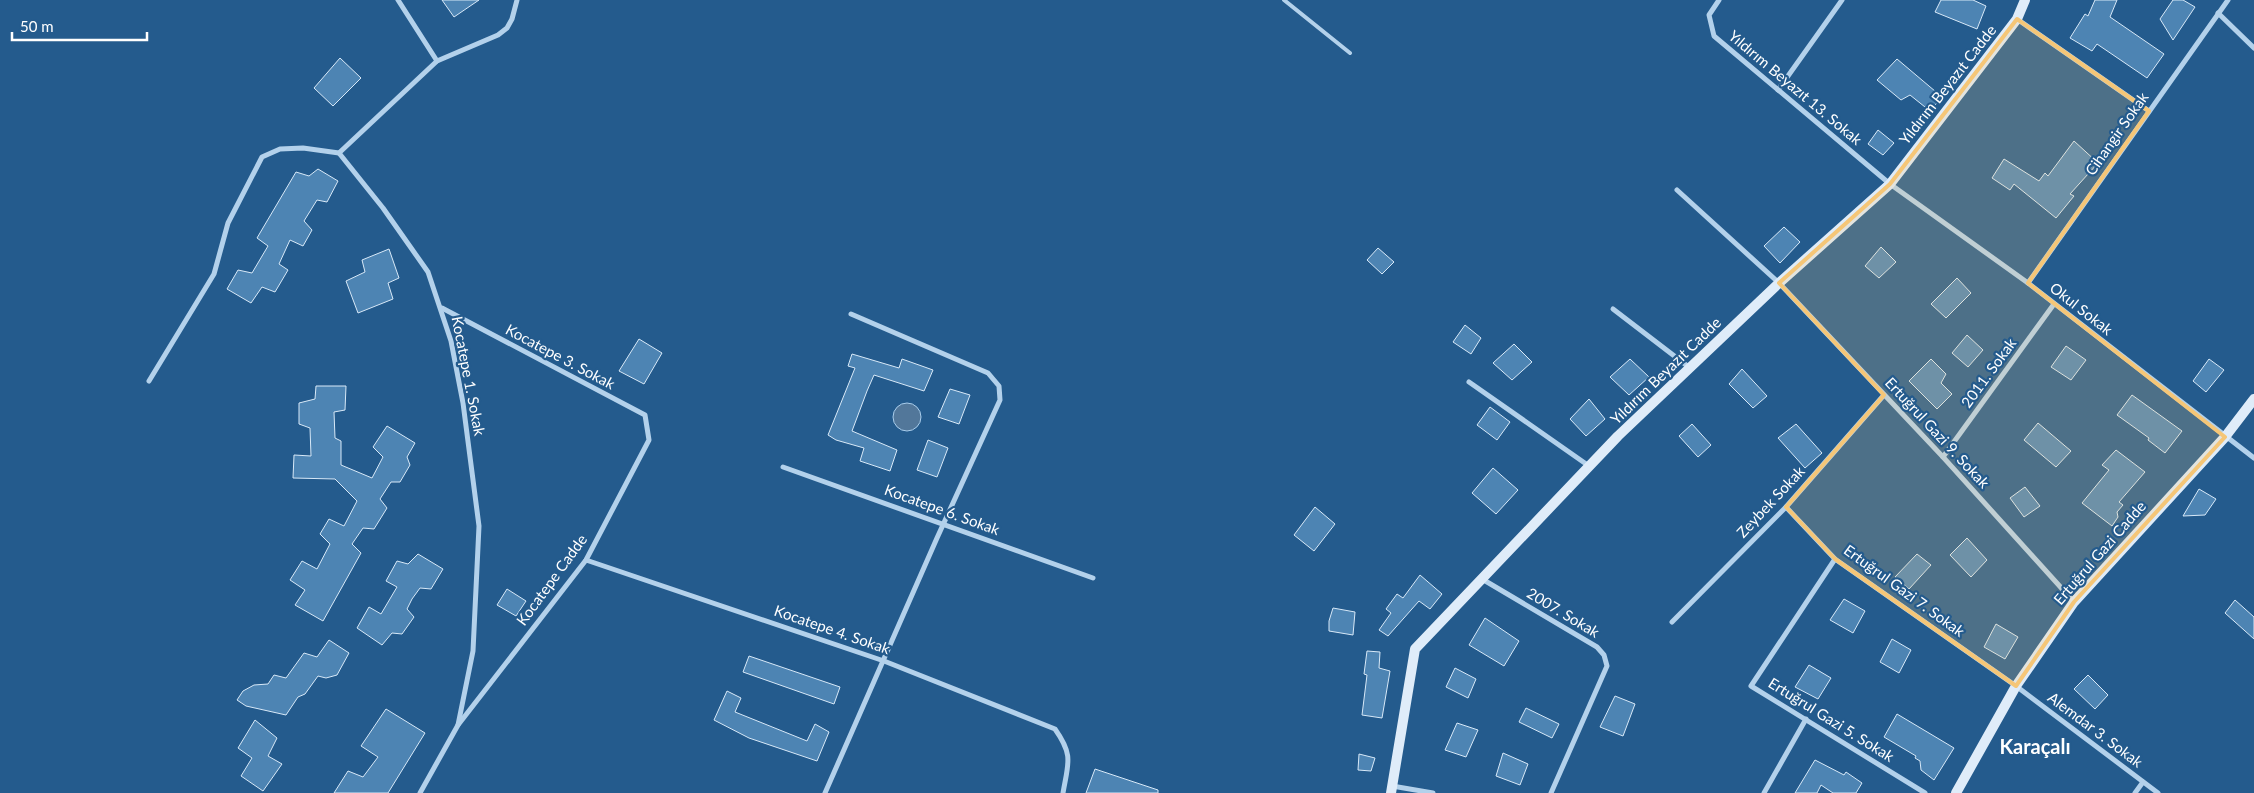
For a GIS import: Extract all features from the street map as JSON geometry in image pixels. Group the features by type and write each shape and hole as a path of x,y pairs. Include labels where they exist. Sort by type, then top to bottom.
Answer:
{"street":[{"path":"398,0 437,61"},
{"path":"149,381 214,274 228,223 262,157 280,149 303,148 339,153 437,61 498,35 507,28 512,19 516,0"},
{"name":"Yıldırım Beyazıt 13. Sokak","path":"1719,0 1709,15 1714,36 1890,184"},
{"path":"1778,90 1842,0"},
{"name":"Yıldırım Beyazıt Cadde","path":"1392,789 1415,649 1589,466 1779,283 1890,184 2017,19 2025,0"},
{"name":"Cihangir Sokak","path":"2028,283 2228,0"},
{"path":"2218,13 2254,48"},
{"path":"2017,19 2149,111"},
{"name":"Kocatepe 1. Sokak","path":"339,153 411,245 428,272 442,308 451,341 463,402 479,526 473,651 458,725"},
{"name":"Okul Sokak","path":"1890,184 2028,283 2254,458"},
{"name":"Ertuğrul Gazi 9. Sokak","path":"1677,190 1779,283 1943,457 2074,602"},
{"name":"2011. Sokak","path":"1943,457 2054,304"},
{"name":"Kocatepe 3. Sokak","path":"442,308 645,415 649,440"},
{"path":"1613,309 1690,368"},
{"path":"825,793 1000,400 999,386 988,373 851,314"},
{"path":"1469,382 1589,466"},
{"name":"Zeybek Sokak","path":"1672,622 1786,506 1884,394"},
{"name":"Ertuğrul Gazi Cadde","path":"1956,793 2016,686 2074,602 2225,437 2254,399"},
{"name":"Kocatepe Cadde","path":"458,725 586,560 649,440"},
{"name":"Kocatepe 6. Sokak","path":"783,467 1093,578"},
{"name":"Ertuğrul Gazi 7. Sokak","path":"1786,506 1835,559 2016,686"},
{"name":"Ertuğrul Gazi 5. Sokak","path":"1835,559 1750,686 1925,793"},
{"name":"Kocatepe 4. Sokak","path":"586,560 884,661 1056,729 1068,749 1062,793"},
{"name":"2007. Sokak","path":"1482,579 1596,646 1604,655 1607,666 1551,793"},
{"name":"Alemdar 3. Sokak","path":"2016,686 2158,793"},
{"path":"1764,793 1806,719"},
{"path":"420,793 458,725"},
{"path":"2135,793 2143,782"},
{"path":"1392,789 1433,793"}],"lane":[{"path":"1284,0 1350,53"}],"highlighted area":[{"path":"2017,19 2149,111 2028,283 2225,437 2074,602 2016,686 1835,559 1786,507 1884,395 1779,283 1890,184"}],"water":[{"path":"907,403 917,407 921,417 917,427 907,431 897,427 893,417 897,407"}],"building":[{"path":"442,0 479,0 454,17"},
{"path":"1941,0 1973,0 1986,6 1977,29 1935,12"},
{"path":"2095,0 2117,0 2110,17 2164,54 2147,78 2097,44 2092,51 2070,38 2085,14 2088,16"},
{"path":"2173,0 2183,0 2195,7 2173,40 2160,19"},
{"path":"340,58 361,78 333,106 314,88"},
{"path":"1897,59 1942,97 1930,111 1910,95 1901,100 1877,80"},
{"path":"1878,130 1894,143 1883,155 1868,144"},
{"path":"2074,141 2098,163 2070,194 2074,196 2056,218 2014,184 2010,190 1992,178 2004,159 2039,181 2045,173 2048,176"},
{"path":"318,169 338,181 327,202 317,200 304,221 312,230 303,246 290,240 279,264 288,270 275,292 262,287 251,303 227,289 238,270 252,273 268,246 257,238 296,172 309,176"},
{"path":"1784,227 1800,242 1780,263 1764,246"},
{"path":"1881,247 1896,262 1879,278 1865,266"},
{"path":"1378,248 1394,262 1382,274 1367,260"},
{"path":"389,249 399,278 388,283 393,299 358,313 346,281 365,272 362,260"},
{"path":"1957,278 1971,293 1946,318 1931,304"},
{"path":"1465,325 1481,338 1471,354 1453,342"},
{"path":"1967,335 1983,350 1968,367 1952,353"},
{"path":"639,339 662,353 644,384 619,371"},
{"path":"1514,344 1532,362 1512,380 1493,363"},
{"path":"2066,346 2086,360 2071,380 2051,367"},
{"path":"852,354 899,368 902,359 933,370 924,391 874,375 867,391 852,431 897,450 890,471 860,461 864,448 836,440 828,435 855,368 848,366"},
{"path":"1630,359 1649,377 1629,395 1610,377"},
{"path":"1931,359 1946,374 1941,383 1952,394 1937,409 1909,381"},
{"path":"2209,359 2224,370 2206,392 2193,381"},
{"path":"1742,369 1767,396 1753,408 1729,384"},
{"path":"316,386 346,386 345,410 334,412 335,438 341,441 341,465 372,478 383,457 373,447 387,426 415,443 407,457 410,465 400,482 391,482 380,499 387,508 374,529 363,528 352,544 361,553 323,621 295,605 305,590 290,580 302,561 317,569 330,544 320,534 329,519 344,526 357,501 335,479 293,478 294,455 311,456 310,428 299,424 299,403 315,399"},
{"path":"950,389 970,395 959,424 938,417"},
{"path":"2132,395 2182,431 2165,453 2148,440 2149,438 2117,415"},
{"path":"1589,399 1605,419 1586,436 1570,419"},
{"path":"1490,407 1510,422 1497,440 1477,425"},
{"path":"2038,423 2071,451 2056,467 2024,440"},
{"path":"1692,424 1711,445 1698,457 1679,436"},
{"path":"1796,424 1822,453 1805,468 1778,438"},
{"path":"928,440 948,448 937,477 917,470"},
{"path":"2116,450 2145,472 2119,502 2123,505 2117,512 2118,517 2112,526 2082,503 2109,470 2102,465"},
{"path":"1493,468 1518,490 1496,514 1472,493"},
{"path":"2025,487 2040,506 2024,517 2010,498"},
{"path":"2199,489 2216,499 2205,515 2183,516"},
{"path":"1315,507 1335,524 1314,551 1294,535"},
{"path":"1967,538 1987,560 1971,577 1950,555"},
{"path":"418,554 443,569 431,589 420,588 412,599 407,609 414,617 402,634 392,633 382,645 357,628 369,607 381,614 397,587 386,581 397,561 408,564"},
{"path":"1917,554 1931,565 1909,589 1895,577"},
{"path":"1420,575 1442,594 1430,609 1419,601 1388,636 1379,630 1391,613 1386,609 1397,594 1403,598"},
{"path":"507,589 526,601 516,616 497,605"},
{"path":"1844,599 1865,611 1853,633 1830,620"},
{"path":"2235,600 2254,617 2254,639 2225,613"},
{"path":"1333,608 1355,612 1353,635 1329,631 1329,621"},
{"path":"1485,618 1519,641 1504,666 1469,645"},
{"path":"1996,624 2018,637 2005,659 1984,647"},
{"path":"1892,639 1911,650 1899,673 1880,662"},
{"path":"329,640 349,653 337,675 326,678 318,676 305,694 298,697 286,715 246,706 237,700 243,691 254,685 268,684 274,675 286,678 304,653 317,657"},
{"path":"1367,651 1380,652 1379,668 1390,671 1382,718 1362,715 1367,675 1364,674"},
{"path":"749,656 840,687 834,704 743,672"},
{"path":"1809,665 1831,678 1818,699 1795,687"},
{"path":"1455,668 1476,679 1468,698 1446,687"},
{"path":"2088,675 2108,695 2095,709 2074,689"},
{"path":"727,691 741,698 735,712 807,741 815,724 829,732 817,761 749,738 714,720"},
{"path":"1615,696 1635,704 1623,736 1600,727"},
{"path":"1526,708 1559,724 1552,738 1519,722"},
{"path":"386,709 425,733 388,793 334,793 348,771 363,777 378,757 361,746"},
{"path":"1897,714 1954,748 1934,780 1921,770 1920,761 1915,758 1916,756 1884,737"},
{"path":"255,720 277,738 268,756 282,764 263,791 241,776 252,758 238,748"},
{"path":"1457,723 1478,730 1466,757 1445,750"},
{"path":"1503,753 1528,764 1520,785 1496,776"},
{"path":"1359,754 1375,758 1371,771 1358,770"},
{"path":"1815,760 1844,775 1846,772 1862,783 1856,793 1833,793 1821,785 1817,793 1795,793"},
{"path":"1095,769 1158,790 1158,793 1086,793"}],"district":[{"name":"Karaçalı","path":"2035,747"}]}
